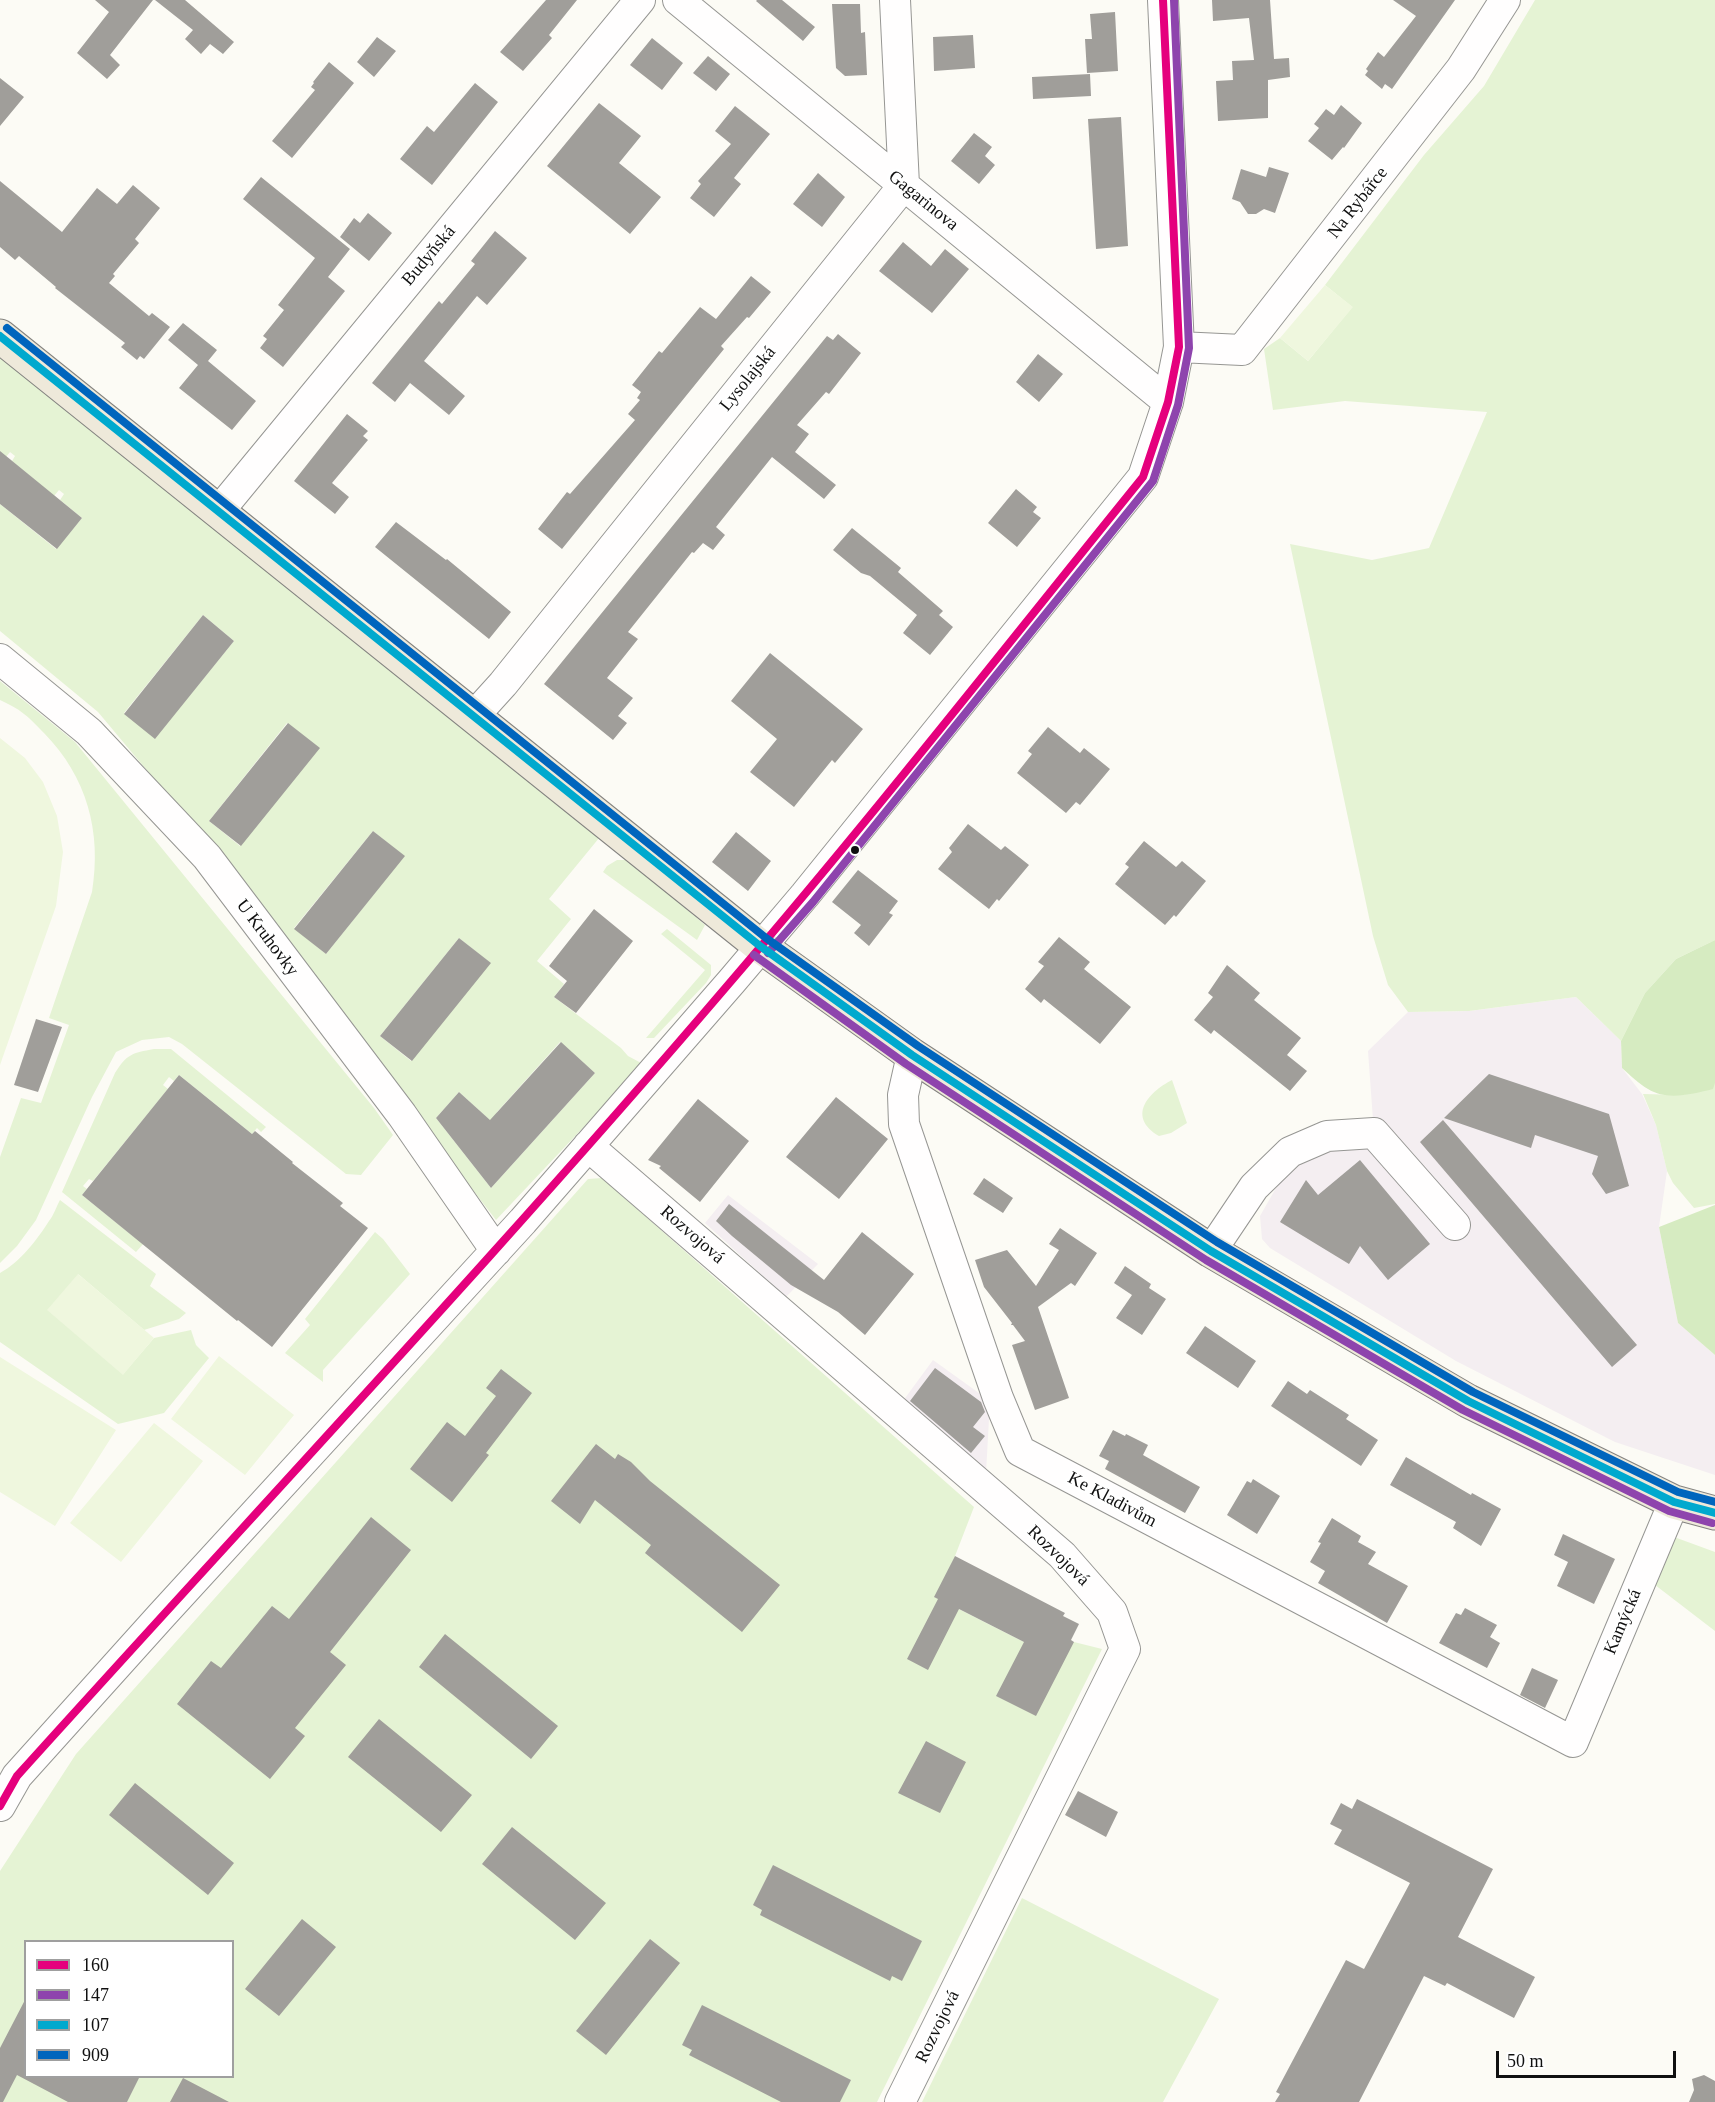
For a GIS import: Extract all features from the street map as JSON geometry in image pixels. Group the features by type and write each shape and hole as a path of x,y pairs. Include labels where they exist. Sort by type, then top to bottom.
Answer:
{"main road":[{"path":"0,336 760,946 912,1055 1211,1251 1468,1401 1674,1502 1715,1513"}],"street":[{"name":"Budyňská","path":"219,511 640,0"},
{"name":"Gagarinova","path":"678,0 1168,402"},
{"path":"895,0 904,185"},
{"path":"0,1806 18,1776 496,1251 805,895 1143,477 1168,402 1179,347 1163,0"},
{"name":"Na Rybářce","path":"1179,347 1242,350 1435,104 1461,69 1505,0"},
{"name":"Lysolajská","path":"474,716 510,675 904,185"},
{"name":"U Kruhovky","path":"0,658 89,732 207,857 402,1115 496,1251"},
{"name":"Ke Kladivům","path":"912,1055 903,1095 904,1124 998,1398 1020,1451 1573,1742"},
{"path":"1211,1251 1254,1187 1290,1152 1327,1136 1374,1133 1455,1225"},
{"name":"Rozvojová","path":"588,1146 1062,1555 1112,1612 1125,1649 900,2102"},
{"name":"Kamýcká","path":"1573,1742 1674,1502"}],"shaded area":[{"path":"1576,997 1621,1041 1622,1068 1642,1094 1656,1125 1667,1171 1659,1227 1678,1323 1715,1355 1715,1475 1615,1442 1456,1361 1270,1248 1262,1239 1260,1216 1292,1160 1373,1120 1368,1051 1408,1012 1469,1011"},
{"path":"728,1195 818,1264 786,1297 705,1223"},
{"path":"933,1360 990,1401 986,1473 900,1405"}],"green space":[{"path":"1535,0 1715,0 1715,940 1676,959 1645,993 1621,1041 1576,997 1469,1011 1408,1012 1388,985 1373,936 1290,544 1372,560 1429,548 1487,412 1345,401 1273,410 1264,349 1280,338 1308,361 1352,307 1325,285 1424,155 1484,86"},
{"path":"1325,285 1353,307 1308,361 1280,338"},
{"path":"0,341 604,832 549,899 571,919 537,961 564,984 554,997 621,1048 628,1056 643,1064 496,1220 367,1053 278,927 98,712 0,631 0,504 56,549 82,518 60,500 64,494 59,490 54,496 12,461 15,456 10,452 6,457 0,452","holes":["203,615 234,641 155,738 124,713","287,723 319,748 240,846 209,821","373,831 404,856 326,954 294,928","459,938 490,963 411,1061 380,1036","560,1042 595,1073 491,1188 436,1118 459,1092 494,1124 497,1112"]},
{"path":"0,681 75,742 374,1108 393,1135 361,1175 346,1174 182,1044 169,1037 142,1040 116,1052 92,1097 36,1220 17,1246 0,1263 0,1157 21,1098 41,1103 69,1025 49,1018 92,892 95,848 88,806 71,768 59,750 32,721 0,700"},
{"path":"0,738 25,758 43,782 57,816 63,852 56,906 0,1065"},
{"path":"617,860 629,860 705,925 697,940 603,872 607,866"},
{"path":"667,929 711,965 711,975 654,1038 646,1038 705,970 661,934"},
{"path":"1715,940 1715,1083 1713,1089 1671,1096 1655,1093 1641,1085 1622,1068 1621,1041 1645,993 1676,959"},
{"path":"154,1049 171,1049 266,1127 261,1132 257,1128 252,1134 179,1075 174,1081 169,1077 163,1085 168,1089 93,1181 89,1179 83,1186 87,1189 82,1195 134,1237 145,1242 136,1252 62,1192 115,1073 131,1055"},
{"path":"1172,1080 1187,1123 1171,1133 1159,1136 1149,1129 1142,1113 1148,1098"},
{"path":"1715,1083 1715,1204 1694,1208 1673,1183 1667,1171 1656,1125 1643,1094 1683,1095"},
{"path":"602,1178 974,1507 955,1556 935,1597 1024,1642 1074,1642 1102,1649 877,2102 0,2102 0,1871 76,1754 588,1179"},
{"path":"60,1200 156,1274 150,1286 186,1313 179,1319 144,1330 78,1274 123,1374 154,1338 191,1330 196,1345 209,1358 164,1413 118,1424 0,1342 0,1273 21,1257 33,1243 51,1219"},
{"path":"1715,1205 1715,1355 1678,1323 1659,1227"},
{"path":"375,1232 410,1274 323,1370 323,1382 285,1353 310,1325 305,1319"},
{"path":"78,1274 154,1338 123,1375 47,1310"},
{"path":"219,1356 294,1415 245,1475 171,1419"},
{"path":"0,1357 116,1430 55,1526 0,1492"},
{"path":"154,1423 203,1461 121,1562 70,1523"},
{"path":"1666,1534 1715,1552 1715,1631 1646,1578"},
{"path":"1022,1898 1219,1999 1163,2102 922,2102"}],"building":[{"path":"95,0 153,0 110,55 120,65 107,79 77,53 109,12"},
{"path":"155,0 185,0 234,42 223,54 210,44 201,54 185,39 193,30"},
{"path":"546,0 577,0 549,35 552,38 523,71 500,52"},
{"path":"757,0 782,0 815,27 803,41"},
{"path":"1212,0 1270,0 1274,59 1289,58 1290,77 1268,80 1268,118 1218,121 1216,81 1233,80 1232,61 1254,60 1249,18 1213,21"},
{"path":"1393,0 1455,0 1392,89 1385,84 1382,89 1365,75 1368,71 1366,69 1378,52 1384,57 1416,16"},
{"path":"832,4 860,4 861,33 865,32 867,75 845,76 836,68"},
{"path":"1115,12 1118,71 1087,73 1085,39 1092,39 1090,14"},
{"path":"973,35 975,68 934,71 933,37"},
{"path":"377,37 396,51 374,77 357,62"},
{"path":"652,38 683,63 662,90 630,65"},
{"path":"708,56 730,74 716,91 693,73"},
{"path":"329,62 354,83 292,158 272,141 315,90 311,87 313,82"},
{"path":"1090,74 1091,96 1033,99 1032,77"},
{"path":"0,78 24,97 0,126"},
{"path":"475,83 498,102 432,185 400,159 427,126 434,132"},
{"path":"599,103 641,136 619,163 661,197 630,234 547,166"},
{"path":"1341,105 1362,123 1332,160 1308,141 1319,128 1314,124 1326,109 1334,115"},
{"path":"735,106 770,134 734,178 741,184 714,217 690,198 701,184 698,181 731,144 715,131"},
{"path":"1121,117 1128,246 1096,249 1088,119"},
{"path":"974,133 992,147 985,156 995,165 979,184 951,161"},
{"path":"1269,167 1289,173 1275,213 1264,209 1256,214 1248,214 1240,202 1232,199 1241,169 1266,177"},
{"path":"818,173 845,197 822,227 793,204"},
{"path":"261,177 350,249 328,277 345,291 283,367 260,348 267,339 263,336 284,310 278,305 315,258 243,199"},
{"path":"0,181 62,232 97,188 117,204 133,185 160,208 135,239 139,243 113,274 115,276 109,283 149,316 152,313 170,327 144,359 140,356 137,360 121,347 125,343 55,288 19,256 15,260 0,247"},
{"path":"368,213 392,233 369,261 340,237 354,218 360,223"},
{"path":"495,231 527,258 487,305 477,296 424,361 465,396 449,415 410,383 395,402 372,383 439,301 442,304 475,264 471,261"},
{"path":"903,242 931,266 945,249 969,269 932,313 879,271"},
{"path":"751,276 771,292 721,346 724,349 562,549 538,529 567,492 570,494 635,420 628,414 640,400 637,398 641,392 632,385 659,351 662,353 700,307 716,319"},
{"path":"183,323 217,350 208,361 256,401 232,430 179,388 198,365 168,340"},
{"path":"838,334 861,353 829,394 826,392 797,425 809,434 795,452 836,485 824,499 772,457 716,527 725,535 713,550 703,543 694,553 692,552 628,632 638,639 607,678 633,698 618,716 627,723 613,740 544,684 827,336 833,340"},
{"path":"1038,354 1063,374 1039,402 1016,382"},
{"path":"347,414 368,431 363,436 368,440 332,483 349,497 335,514 294,481"},
{"path":"0,451 82,518 57,549 0,504"},
{"path":"1016,489 1037,507 1033,512 1041,518 1017,547 988,523"},
{"path":"396,522 447,559 511,612 489,639 375,547"},
{"path":"852,528 901,568 898,572 943,611 939,615 953,627 930,655 903,633 917,615 870,576 861,573 833,550"},
{"path":"203,615 234,641 155,739 124,714"},
{"path":"770,653 863,729 835,763 832,760 794,807 750,772 777,739 731,701"},
{"path":"288,723 320,748 241,846 209,821"},
{"path":"1048,727 1080,753 1084,748 1110,769 1080,805 1076,802 1066,813 1017,773 1032,754 1028,751"},
{"path":"968,824 1001,850 1005,846 1029,865 999,901 997,899 989,909 938,869 952,852 949,848"},
{"path":"373,831 405,856 326,954 294,929"},
{"path":"736,832 771,861 748,891 712,862"},
{"path":"1144,841 1176,867 1182,861 1206,881 1176,917 1174,915 1165,925 1115,884 1129,867 1125,864"},
{"path":"858,870 898,901 889,913 893,915 869,946 854,933 861,925 832,902"},
{"path":"594,909 633,941 576,1013 554,997 567,981 549,966"},
{"path":"1059,937 1090,962 1084,969 1131,1007 1100,1044 1044,999 1041,1003 1025,989 1044,966 1038,962"},
{"path":"459,938 491,963 412,1061 380,1036"},
{"path":"1227,965 1260,993 1254,1000 1301,1038 1287,1055 1307,1071 1290,1091 1214,1030 1211,1034 1194,1020 1213,997 1208,993"},
{"path":"36,1019 62,1027 38,1092 14,1085"},
{"path":"561,1042 595,1073 491,1188 436,1118 459,1092 490,1120"},
{"path":"1489,1074 1609,1114 1629,1186 1606,1194 1592,1174 1598,1156 1535,1135 1531,1148 1444,1118"},
{"path":"179,1075 252,1134 255,1131 343,1203 340,1206 368,1228 272,1347 82,1195"},
{"path":"836,1097 888,1139 839,1199 786,1157"},
{"path":"698,1099 749,1141 700,1202 659,1168 661,1166 648,1160"},
{"path":"1443,1120 1637,1345 1612,1367 1420,1142"},
{"path":"1360,1160 1430,1244 1388,1280 1360,1246 1349,1264 1280,1222 1306,1180 1318,1195"},
{"path":"984,1178 1013,1198 1003,1213 973,1194"},
{"path":"729,1204 824,1280 862,1232 914,1274 865,1335 838,1312 791,1285 716,1221"},
{"path":"1060,1228 1097,1253 1075,1286 1071,1283 1038,1307 1069,1398 1035,1410 1012,1345 1025,1341 984,1287 975,1260 1007,1250 1036,1286 1059,1250 1049,1244"},
{"path":"1125,1266 1151,1284 1149,1288 1166,1299 1142,1335 1116,1318 1132,1295 1114,1283"},
{"path":"1205,1326 1256,1361 1238,1388 1186,1353"},
{"path":"935,1368 981,1402 985,1412 973,1427 985,1436 971,1453 910,1401"},
{"path":"501,1369 532,1393 486,1453 489,1455 452,1502 410,1469 447,1422 465,1436 496,1396 486,1388"},
{"path":"1288,1381 1307,1394 1310,1390 1349,1415 1346,1419 1378,1440 1361,1466 1271,1406"},
{"path":"1113,1430 1148,1445 1143,1455 1200,1487 1185,1513 1105,1469 1109,1461 1099,1456"},
{"path":"596,1444 615,1459 618,1454 631,1462 650,1481 780,1585 742,1632 645,1553 651,1545 595,1500 580,1524 551,1501"},
{"path":"1406,1457 1471,1495 1472,1493 1501,1509 1481,1546 1453,1528 1456,1522 1390,1485"},
{"path":"1253,1479 1280,1496 1257,1534 1227,1515 1247,1481 1251,1483"},
{"path":"371,1517 411,1550 330,1652 346,1665 295,1728 305,1736 270,1779 177,1704 211,1661 221,1668 272,1606 289,1619"},
{"path":"1332,1518 1361,1536 1358,1542 1376,1552 1368,1564 1408,1586 1387,1623 1318,1583 1325,1571 1310,1562"},
{"path":"1563,1534 1615,1559 1594,1604 1557,1586 1568,1562 1554,1555"},
{"path":"955,1556 1065,1613 1063,1616 1079,1624 1071,1640 1074,1642 1036,1716 996,1696 1024,1642 959,1609 928,1670 907,1659 938,1599 934,1597"},
{"path":"1465,1608 1497,1625 1490,1637 1500,1643 1487,1668 1439,1643 1456,1613 1461,1615"},
{"path":"445,1634 558,1726 531,1759 419,1667"},
{"path":"1532,1668 1558,1680 1545,1708 1520,1695"},
{"path":"379,1719 472,1795 441,1832 348,1757"},
{"path":"926,1741 966,1762 940,1813 898,1793"},
{"path":"135,1783 234,1863 208,1895 109,1815"},
{"path":"1078,1791 1118,1812 1106,1837 1065,1815"},
{"path":"1357,1799 1493,1869 1458,1937 1535,1977 1514,2018 1447,1983 1445,1986 1424,1976 1359,2102 1275,2102 1280,2094 1276,2092 1346,1960 1364,1969 1410,1883 1334,1844 1342,1830 1330,1824 1341,1803 1352,1809"},
{"path":"512,1827 606,1903 575,1940 482,1864"},
{"path":"773,1865 922,1941 902,1981 892,1976 890,1981 760,1915 762,1910 753,1905"},
{"path":"302,1919 336,1947 279,2016 245,1989"},
{"path":"650,1939 680,1963 606,2055 576,2031"},
{"path":"24,2002 24,2078 139,2078 127,2102 68,2102 17,2075 3,2102 0,2102 0,2048"},
{"path":"702,2005 851,2080 840,2102 781,2102 689,2055 692,2050 682,2045"},
{"path":"1704,2075 1715,2081 1715,2102 1689,2102 1694,2090 1692,2079"},
{"path":"183,2078 229,2102 170,2102"}],"transit line":[{"name":"160","path":"0,1806 17,1776 468,1281 733,979 889,792 1143,477 1168,402 1179,347 1163,0"},
{"name":"147","path":"768,953 813,902 1153,481 1178,405 1189,348 1174,0"},
{"name":"909","path":"7,328 766,938 918,1046 1217,1242 1473,1392 1678,1492 1715,1502"},
{"name":"107","path":"0,336 760,946 912,1055 1211,1251 1468,1401 1674,1502 1715,1513"},
{"name":"147","path":"754,955 906,1064 1206,1260 1463,1410 1669,1511 1712,1523"}]}
